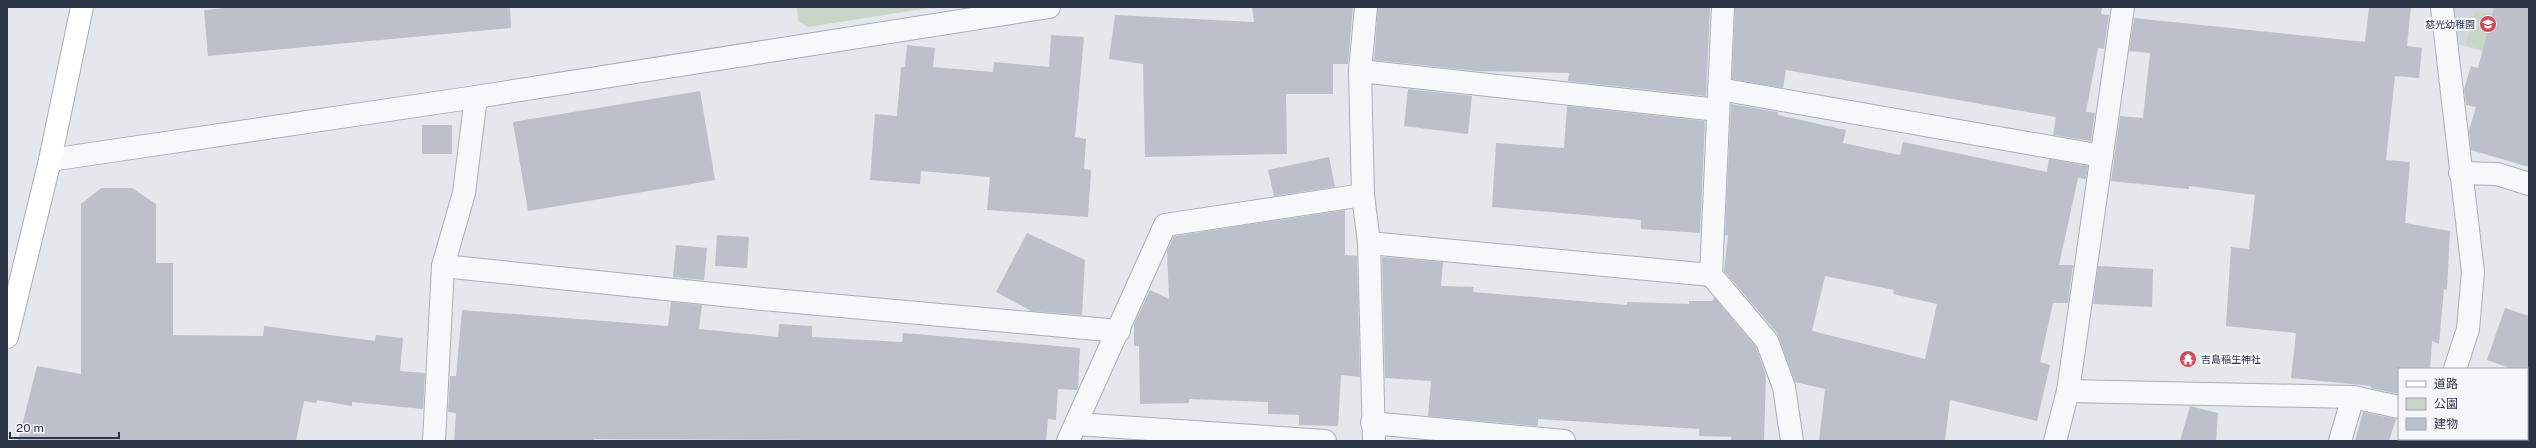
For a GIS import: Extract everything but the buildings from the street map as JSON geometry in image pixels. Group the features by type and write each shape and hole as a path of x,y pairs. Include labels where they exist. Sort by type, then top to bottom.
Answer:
{"street":[{"path":"7,337 50,160 82,7"},
{"path":"50,160 476,97 1050,7"},
{"path":"1366,7 1360,71 1363,195 1369,243 1373,432 1564,441"},
{"path":"1723,7 1711,275 1767,341 1784,387 1792,441"},
{"path":"2055,441 2068,391 2123,7"},
{"path":"2442,7 2472,272 2468,329 2455,368"},
{"path":"1360,71 1719,100 2102,156"},
{"path":"434,441 443,266 464,193 476,97"},
{"path":"2460,173 2497,174 2529,184"},
{"path":"1325,441 1072,432 1119,331 1165,225 1363,195"},
{"path":"1369,243 1711,275"},
{"path":"443,266 762,299 1119,331"},
{"path":"2068,391 2353,397 2398,407"},
{"path":"2340,441 2353,397"}],"shaded area":[{"name":"慈光幼稚園","path":"2446,7 2529,7 2529,64 2449,42"}],"green space":[{"path":"797,7 935,7 808,27 798,21"},
{"path":"2475,11 2529,25 2529,62 2466,45"}],"place":[{"name":"慈光幼稚園","path":"2488,24"},
{"name":"吉島稲生神社","path":"2188,359"}]}
